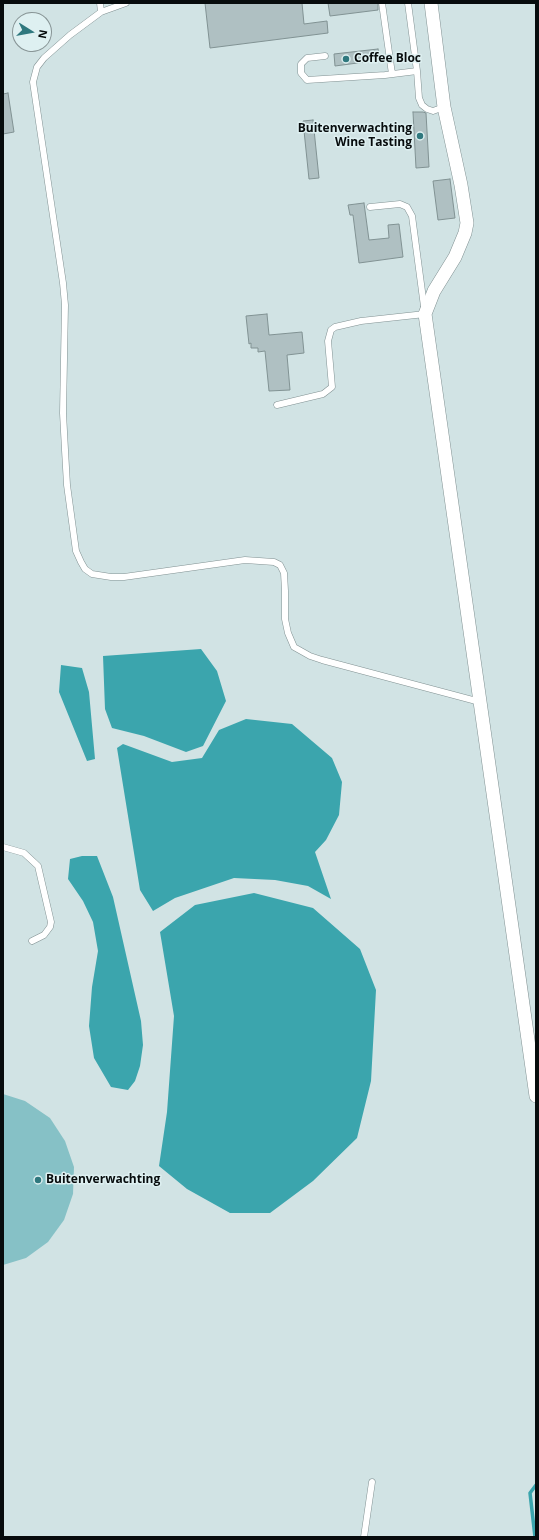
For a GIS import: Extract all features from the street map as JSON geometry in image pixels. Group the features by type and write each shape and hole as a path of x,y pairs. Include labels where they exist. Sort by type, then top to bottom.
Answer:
{"street":[{"path":"431,3 444,107 461,185 467,223 465,233 455,257 434,291 425,314 536,1096"}],"lane":[{"path":"100,3 101,12"},
{"path":"126,3 101,12 70,35 44,58 37,67 33,82 63,283 65,305 63,413 67,485 76,551 81,562 85,569 92,574 111,577 124,577 245,560 274,562 280,565 284,573 285,620 288,634 294,647 310,656 322,660 480,702"},
{"path":"382,3 392,74"},
{"path":"408,3 419,98 422,105 427,109 433,111 444,107"},
{"path":"325,56 307,58 301,64 301,73 307,80 417,71"},
{"path":"277,405 323,394 332,387 328,341 331,330 335,326 361,321 425,314 412,216 407,206 400,204 370,207"},
{"path":"3,847 24,853 38,866 51,922 50,927 44,935 32,941"},
{"path":"364,1537 372,1482"}],"shaded area":[{"path":"201,649 217,671 226,701 203,746 186,752 144,736 112,728 105,709 103,656"},
{"path":"61,665 82,668 89,692 95,759 87,761 59,692"},
{"path":"246,719 292,724 332,758 342,782 339,815 326,840 315,852 331,899 308,886 275,880 234,878 175,898 153,911 140,890 117,748 123,744 172,762 202,758 219,730"},
{"path":"82,856 97,856 113,897 141,1021 143,1045 140,1066 135,1081 128,1090 111,1087 94,1058 89,1026 92,987 98,951 93,922 83,901 68,879 70,859"},
{"path":"254,893 313,908 360,949 376,990 371,1081 357,1138 313,1181 270,1213 230,1213 187,1189 159,1166 167,1112 174,1016 160,932 195,905"},
{"name":"Buitenverwachting","path":"3,1094 25,1101 50,1118 65,1141 74,1167 73,1194 64,1220 48,1242 26,1258 3,1265"}],"building":[{"path":"205,3 302,3 304,24 327,21 328,33 210,48"},
{"path":"328,3 378,3 378,10 330,16"},
{"path":"378,49 380,60 335,66 334,54"},
{"path":"8,93 14,132 3,134 3,94"},
{"path":"413,112 426,113 429,167 416,168"},
{"path":"313,120 319,178 309,179 303,121"},
{"path":"450,179 455,218 438,220 433,181"},
{"path":"364,203 369,240 389,238 388,225 399,224 403,257 359,263 353,215 350,215 348,205"},
{"path":"267,314 269,335 302,332 304,353 287,355 290,390 269,391 265,351 258,352 258,348 251,348 251,343 249,344 246,316"}],"waterway":[{"path":"535,1537 530,1493 536,1485"}],"place":[{"name":"Coffee Bloc","path":"346,59"},
{"name":"Buitenverwachting Wine Tasting","path":"420,136"},
{"name":"Buitenverwachting","path":"38,1180"}]}
